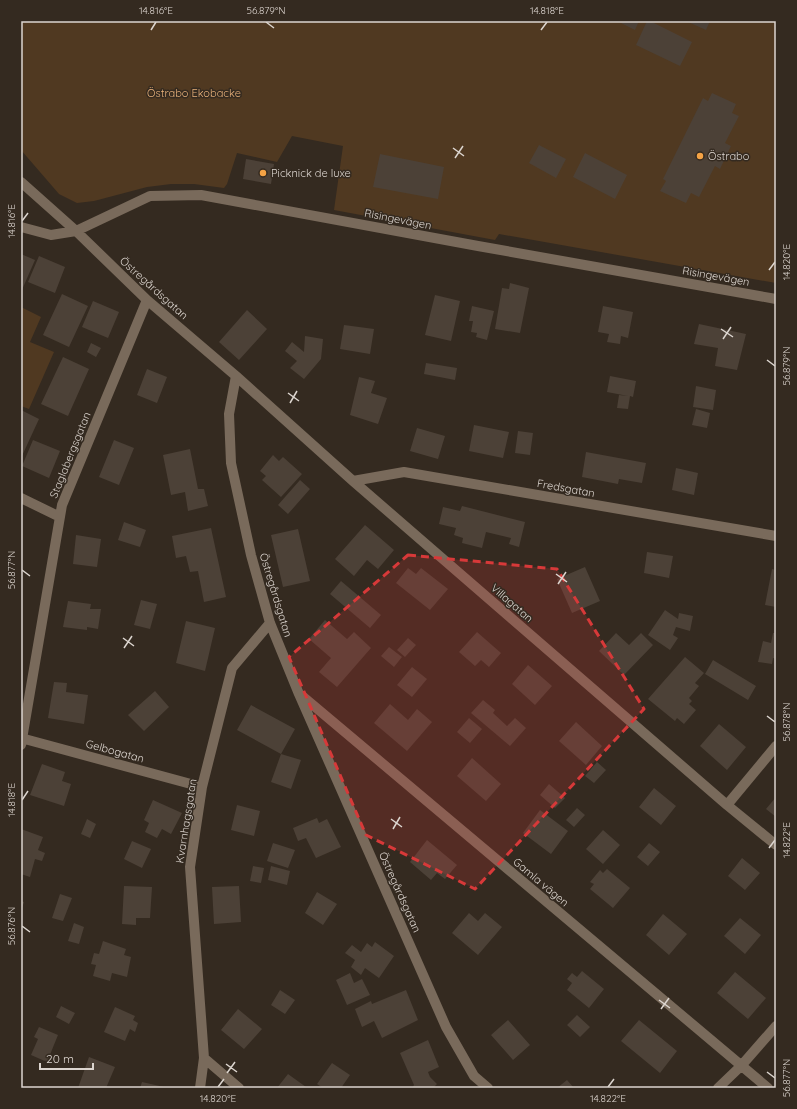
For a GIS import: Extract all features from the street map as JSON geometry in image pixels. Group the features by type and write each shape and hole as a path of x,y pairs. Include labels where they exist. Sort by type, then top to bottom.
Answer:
{"street":[{"name":"Östregårdsgatan","path":"21,182 76,231 147,300 236,376 229,414 231,463 251,555 270,623 299,694 446,1026 474,1076 488,1088"},
{"name":"Risingevägen","path":"21,227 52,235 76,231 150,196 201,195 776,299"},
{"name":"Staglabergsgatan","path":"22,740 62,505 147,300"},
{"name":"Villagatan","path":"236,376 353,481 727,805 776,845"},
{"name":"Fredsgatan","path":"353,481 404,472 776,536"},
{"path":"21,498 60,517"},
{"name":"Kvarnhagsgatan","path":"200,1088 204,1058 190,867 202,787 232,668 270,623"},
{"name":"Gamla vägen","path":"299,694 768,1088"},
{"name":"Gelbogatan","path":"22,740 202,787"},
{"path":"727,805 776,746"},
{"path":"718,1088 741,1066 776,1026"},
{"path":"204,1058 239,1088"}],"highlighted area":[{"path":"408,555 557,569 644,709 475,889 366,835 289,657"}],"green space":[{"name":"Östrabo Ekobacke","path":"21,21 776,21 776,283 499,234 495,240 334,210 343,146 292,136 277,162 237,153 227,184 224,188 194,184 171,184 147,187 94,201 77,203 59,194 21,150"},
{"path":"21,307 41,317 30,342 54,352 29,409 21,406"}],"building":[{"path":"617,21 639,21 635,30"},
{"path":"647,21 650,21 692,42 680,66 636,45"},
{"path":"686,21 710,21 706,30"},
{"name":"Östrabo","path":"712,93 736,104 732,113 739,116 725,143 731,146 720,169 715,166 699,197 691,193 686,203 660,191 666,181 663,179 703,98 708,101"},
{"path":"539,145 566,159 556,178 529,163"},
{"path":"585,153 627,175 615,199 573,177"},
{"path":"380,154 444,167 438,199 373,187"},
{"path":"246,159 274,164 271,184 243,179"},
{"path":"21,254 35,260 21,292"},
{"path":"39,256 65,267 55,293 28,282"},
{"path":"510,283 529,288 520,333 495,329 502,288 509,289"},
{"path":"62,294 88,306 69,347 43,335"},
{"path":"435,295 460,301 451,341 425,335"},
{"path":"93,301 119,312 108,338 82,327"},
{"path":"472,306 494,311 487,340 476,337 477,333 471,332 473,321 469,321"},
{"path":"603,306 633,312 628,338 621,336 620,344 607,342 609,334 598,332"},
{"path":"247,310 267,329 239,360 219,342"},
{"path":"699,324 746,334 737,370 715,366 718,348 694,344"},
{"path":"344,325 374,329 370,354 340,349"},
{"path":"305,336 323,339 321,359 304,379 290,368 297,361 285,351 292,342 304,352"},
{"path":"91,343 101,348 96,357 87,352"},
{"path":"63,357 89,369 68,416 41,404"},
{"path":"426,363 457,368 455,380 424,374"},
{"path":"147,369 167,377 157,403 137,395"},
{"path":"610,376 636,381 633,397 630,396 628,409 617,408 619,395 628,396 607,392"},
{"path":"359,377 375,381 371,393 387,398 378,424 350,415"},
{"path":"696,386 716,390 713,410 693,407"},
{"path":"696,409 710,413 707,428 692,425"},
{"path":"21,410 39,419 21,458"},
{"path":"474,425 509,432 503,458 469,451"},
{"path":"417,428 445,436 438,459 410,451"},
{"path":"518,431 533,433 530,455 515,453"},
{"path":"33,440 60,451 49,478 22,466"},
{"path":"114,440 134,448 119,485 99,477"},
{"path":"190,449 198,489 204,489 208,506 188,511 185,492 171,495 163,455"},
{"path":"586,452 646,463 642,483 619,479 618,484 582,477"},
{"path":"273,455 279,461 283,457 302,474 281,497 262,480 266,476 260,471"},
{"path":"676,468 698,473 694,495 672,490"},
{"path":"300,480 310,489 288,514 278,505"},
{"path":"462,506 525,522 519,547 509,544 511,538 486,532 482,548 462,543 463,538 454,535 456,528 439,524 443,507 460,511"},
{"path":"124,522 146,530 140,547 118,540"},
{"path":"365,525 394,550 378,569 367,560 354,576 335,559"},
{"path":"211,528 226,597 204,602 198,571 190,572 186,556 176,558 172,536"},
{"path":"298,529 310,581 283,587 271,535"},
{"path":"76,535 101,539 97,567 73,564"},
{"path":"647,552 673,556 669,578 644,573"},
{"path":"585,567 600,601 572,613 557,579"},
{"path":"408,568 416,574 421,568 448,589 430,610 396,583"},
{"path":"772,569 776,570 776,607 765,605"},
{"path":"341,581 381,615 370,628 330,594"},
{"path":"141,600 157,604 150,629 134,625"},
{"path":"68,601 91,604 90,609 101,609 98,629 87,627 87,630 63,627"},
{"path":"665,610 678,619 679,613 693,616 690,631 676,627 673,635 678,638 670,650 648,635"},
{"path":"325,620 347,639 354,632 371,648 337,687 319,672 331,658 309,639"},
{"path":"186,621 215,628 205,671 176,663"},
{"path":"477,632 501,653 489,667 481,660 475,666 459,652"},
{"path":"616,633 629,645 641,633 653,645 624,675 599,651"},
{"path":"773,633 776,633 776,659 773,658 772,664 758,662 763,641 771,643"},
{"path":"408,638 416,645 405,657 397,650"},
{"path":"389,647 402,657 394,667 381,656"},
{"path":"685,657 704,673 695,683 699,686 689,698 692,701 689,704 696,710 684,724 677,718 675,721 648,699"},
{"path":"713,660 756,686 748,700 705,674"},
{"path":"528,665 552,686 535,705 512,684"},
{"path":"412,667 427,679 412,697 397,685"},
{"path":"54,682 67,683 66,692 88,695 84,724 48,718"},
{"path":"155,691 169,707 144,731 128,715"},
{"path":"483,700 495,710 493,713 507,726 515,718 526,728 510,746 471,713"},
{"path":"390,704 408,720 417,709 432,722 407,751 374,723"},
{"path":"251,705 295,729 281,754 237,730"},
{"path":"469,718 482,729 470,743 457,732"},
{"path":"576,722 602,746 586,765 559,741"},
{"path":"719,724 746,747 727,770 700,746"},
{"path":"281,754 301,760 291,789 271,782"},
{"path":"472,758 501,784 486,801 457,776"},
{"path":"597,762 606,770 594,783 585,776"},
{"path":"42,764 65,772 62,781 71,784 64,806 30,795"},
{"path":"549,784 565,798 555,808 540,795"},
{"path":"654,788 676,806 661,825 639,807"},
{"path":"776,797 776,817 766,809"},
{"path":"153,800 182,813 171,834 162,829 157,838 145,832 149,823 144,820"},
{"path":"237,805 260,811 254,836 231,830"},
{"path":"577,808 585,815 574,827 566,820"},
{"path":"540,810 568,831 551,854 523,833"},
{"path":"317,818 319,823 327,819 341,847 316,858 306,838 298,841 293,828"},
{"path":"87,819 96,824 90,838 81,834"},
{"path":"21,829 43,837 38,850 45,853 42,861 35,859 30,877 21,874"},
{"path":"603,830 620,845 603,864 586,849"},
{"path":"427,840 457,865 445,879 437,873 431,880 410,862"},
{"path":"132,841 151,849 142,868 124,859"},
{"path":"273,843 295,850 288,868 267,861"},
{"path":"649,843 660,852 648,866 637,857"},
{"path":"742,858 760,873 745,890 728,876"},
{"path":"253,866 264,868 261,883 250,881"},
{"path":"271,866 290,871 287,885 268,880"},
{"path":"607,869 630,888 613,908 590,889 594,884 590,882 600,870 603,873"},
{"path":"124,886 152,887 150,918 136,918 136,925 122,924"},
{"path":"239,886 241,922 214,924 212,887"},
{"path":"317,892 337,904 323,925 305,913"},
{"path":"60,894 72,898 63,921 52,918"},
{"path":"21,901 24,902 21,911"},
{"path":"469,913 478,921 485,913 502,927 478,955 452,933"},
{"path":"663,914 687,934 669,955 646,935"},
{"path":"740,918 761,935 745,954 724,936"},
{"path":"74,923 84,927 79,944 68,941"},
{"path":"103,941 126,949 124,955 131,957 127,977 112,973 110,981 93,976 96,965 91,964 94,953 99,954"},
{"path":"375,942 394,956 379,978 365,968 361,975 351,967 355,960 345,953 352,945 361,952 367,943 372,947"},
{"path":"582,971 604,989 589,1008 567,990 572,983 567,979 572,973 577,977"},
{"path":"735,972 766,998 748,1019 717,993"},
{"path":"350,973 354,983 362,979 370,995 347,1005 336,980"},
{"path":"280,990 295,1000 285,1014 271,1005"},
{"path":"406,990 418,1020 382,1038 374,1021 362,1027 355,1009 371,1001 372,1004"},
{"path":"61,1006 75,1013 69,1024 56,1017"},
{"path":"115,1007 135,1016 133,1020 138,1023 135,1032 130,1029 125,1041 104,1032"},
{"path":"238,1009 262,1029 244,1049 221,1030"},
{"path":"577,1015 590,1027 580,1037 567,1025"},
{"path":"508,1020 530,1045 513,1060 491,1035"},
{"path":"639,1020 677,1051 660,1073 621,1041"},
{"path":"39,1027 58,1035 47,1062 31,1055 38,1039 34,1037"},
{"path":"428,1040 439,1067 428,1072 430,1077 437,1084 433,1088 412,1088 414,1085 400,1053"},
{"path":"89,1057 115,1067 106,1088 78,1088"},
{"path":"332,1063 350,1075 341,1088 323,1088 317,1084"},
{"path":"288,1074 306,1087 306,1088 277,1088"},
{"path":"567,1080 574,1088 557,1088"},
{"path":"142,1082 164,1087 164,1088 140,1088"}],"place":[{"name":"Östrabo","path":"700,156"},
{"name":"Picknick de luxe","path":"263,173"}]}
